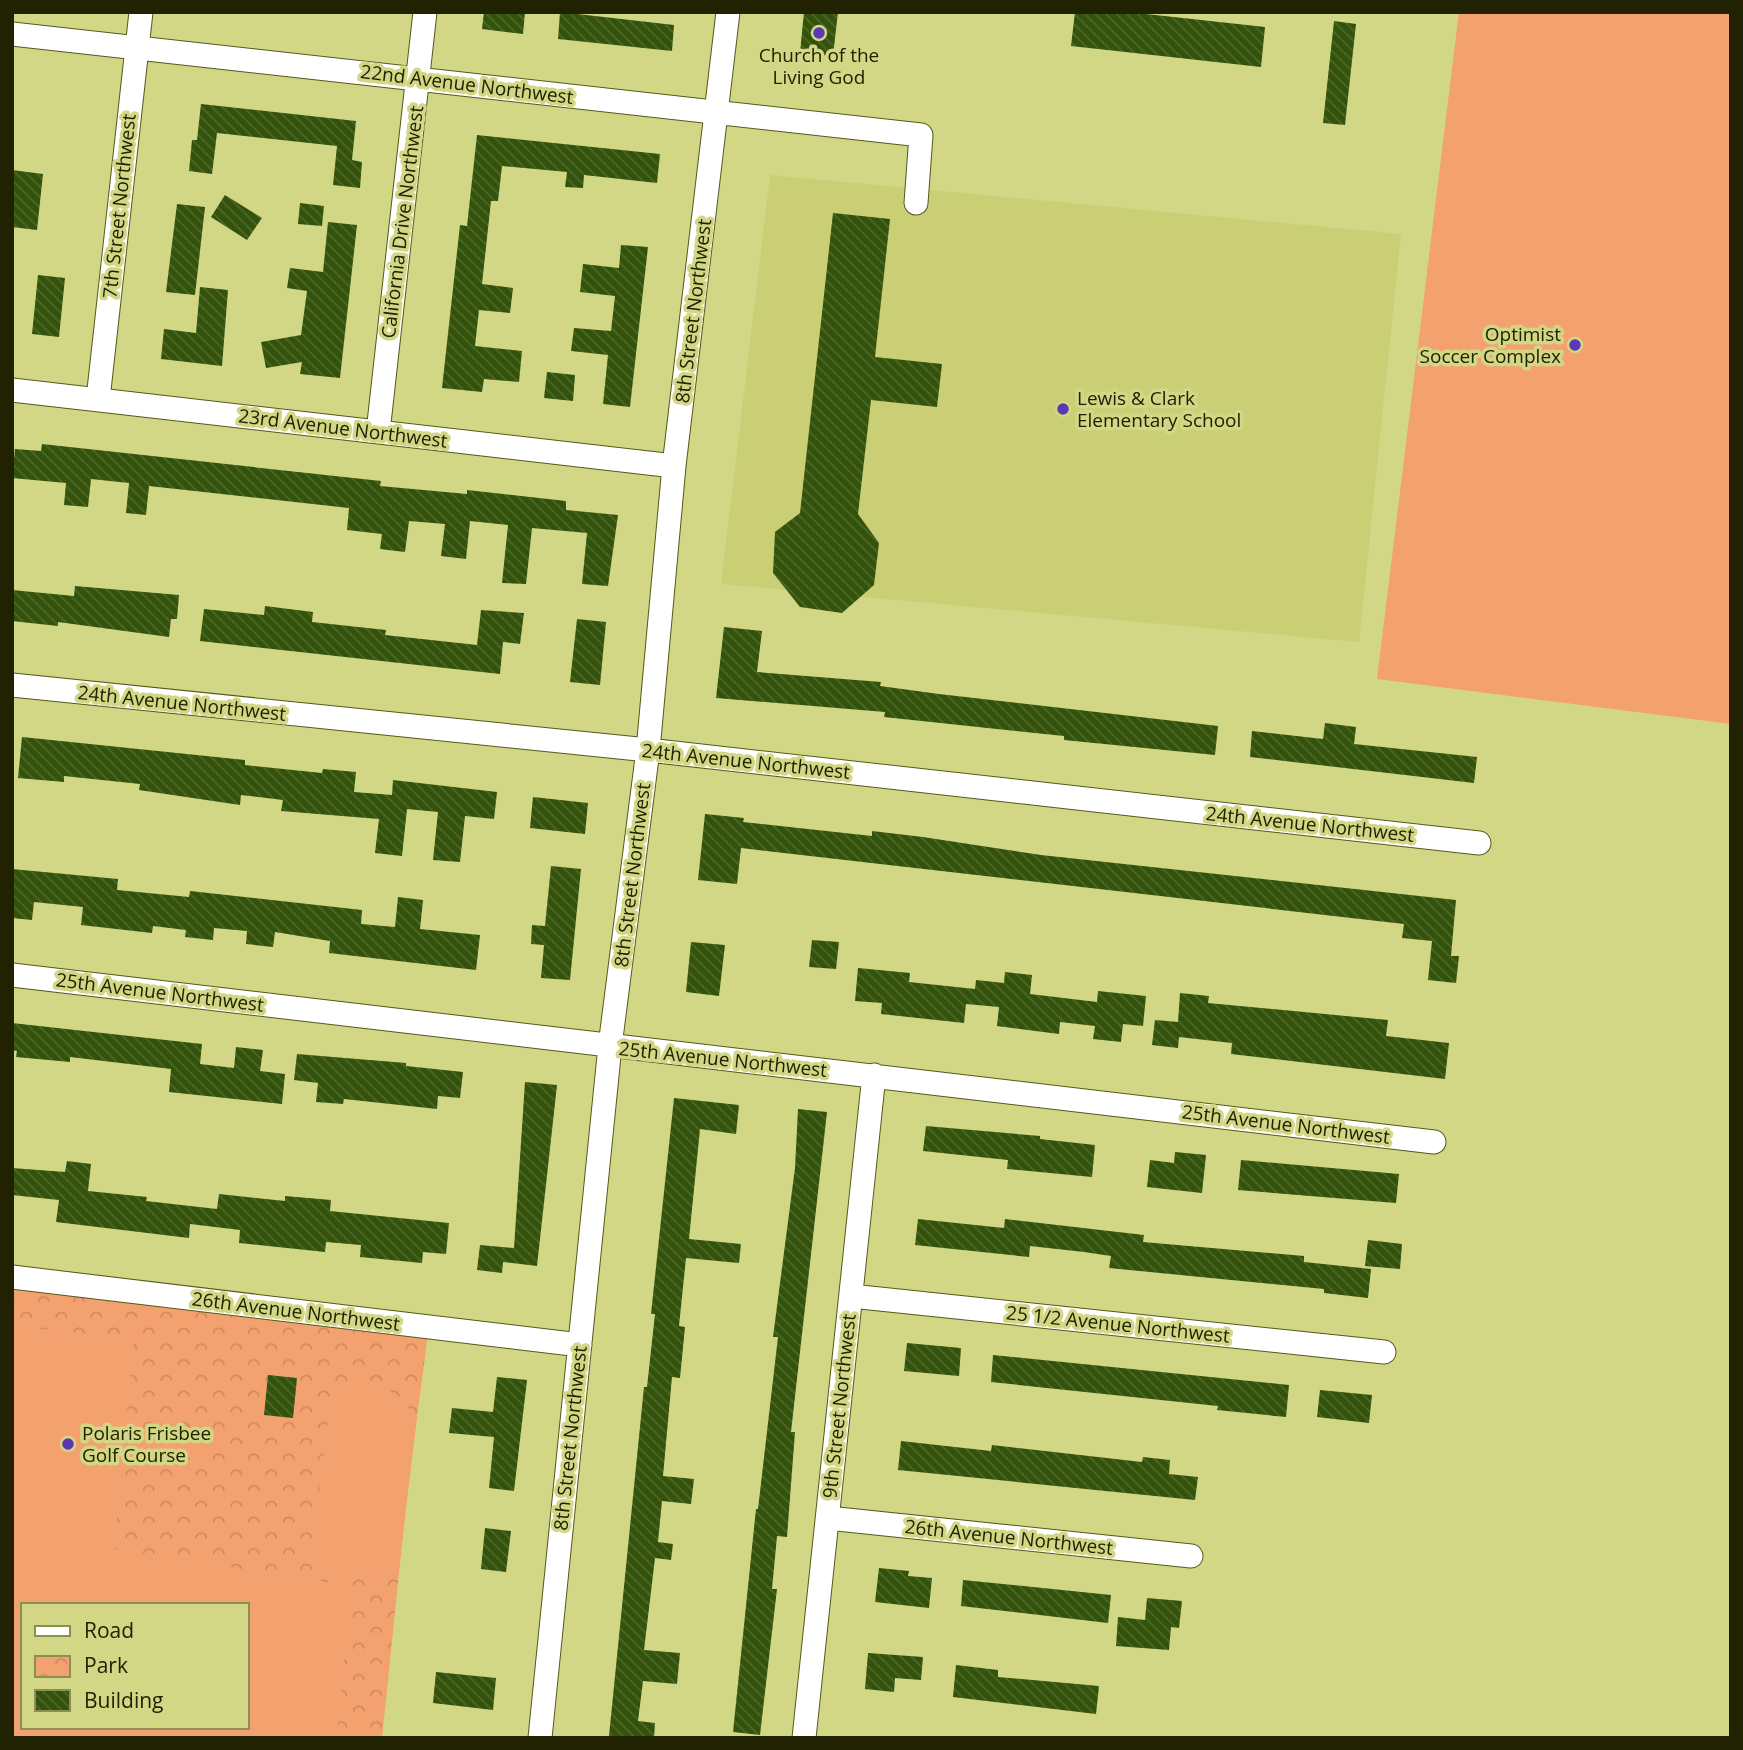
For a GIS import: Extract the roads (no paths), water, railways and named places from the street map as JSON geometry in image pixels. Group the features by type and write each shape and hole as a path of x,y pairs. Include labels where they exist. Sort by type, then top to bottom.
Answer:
{"street":[{"name":"7th Street Northwest","path":"98,399 141,12"},
{"name":"California Drive Northwest","path":"378,432 425,12"},
{"name":"8th Street Northwest","path":"540,1738 610,1046 648,750 674,466 728,12"},
{"name":"22nd Avenue Northwest","path":"12,34 921,135 916,203"},
{"name":"23rd Avenue Northwest","path":"12,390 674,466"},
{"name":"24th Avenue Northwest","path":"12,685 648,750 1479,843"},
{"name":"25th Avenue Northwest","path":"12,975 1434,1142"},
{"name":"9th Street Northwest","path":"804,1738 874,1075"},
{"name":"26th Avenue Northwest","path":"12,1277 580,1345"},
{"name":"25 1/2 Avenue Northwest","path":"851,1296 1384,1352"},
{"name":"26th Avenue Northwest","path":"828,1518 1191,1556"}],"place":[{"name":"Church of the Living God","path":"819,33"},
{"name":"Optimist Soccer Complex","path":"1575,345"},
{"name":"Lewis & Clark Elementary School","path":"1063,409"},
{"name":"Polaris Frisbee Golf Course","path":"68,1444"}]}
